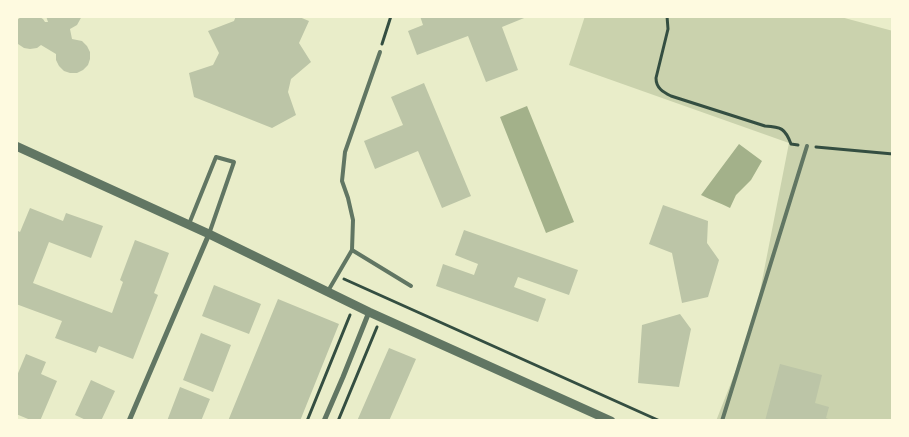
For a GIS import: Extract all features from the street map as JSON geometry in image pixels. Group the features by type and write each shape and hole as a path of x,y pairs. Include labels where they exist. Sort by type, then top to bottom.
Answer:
{"street":[{"path":"16,146 209,234 381,318 611,421"},
{"path":"128,421 209,234"},
{"path":"324,421 369,312"}],"lane":[{"path":"327,292 352,250 353,220 342,181 345,152 380,52"},
{"path":"722,421 807,146"},
{"path":"189,225 216,157 234,162 209,234"},
{"path":"352,250 411,286"}],"path":[{"path":"380,52 391,16"},
{"path":"667,16 668,29 656,78 659,89 671,96 765,126 782,129 787,134 791,144 893,154"},
{"path":"337,276 660,421"},
{"path":"307,421 354,305"},
{"path":"338,421 381,318"}],"shaded area":[{"path":"585,16 837,16 893,31 893,421 716,421 753,327 789,143 569,65"},
{"path":"527,106 574,222 546,233 500,117"},
{"path":"739,144 762,161 751,180 736,195 730,208 701,195"}],"building":[{"path":"22,16 38,16 45,22 48,22 46,16 82,16 77,25 70,29 72,39 82,41 90,52 88,65 77,73 70,73 64,71 59,66 56,54 41,45 30,49 18,44 16,42 16,21"},
{"path":"236,16 297,16 309,21 299,43 311,62 291,79 288,92 296,115 272,128 194,97 189,73 213,65 219,53 208,31 234,21"},
{"path":"420,16 529,16 502,27 518,70 486,82 468,36 417,55 408,31 423,25"},
{"path":"424,83 471,196 442,208 418,151 375,169 364,141 403,125 391,97"},
{"path":"663,205 708,221 707,243 719,260 708,297 682,303 672,253 649,244"},
{"path":"30,208 63,221 66,213 103,226 91,258 49,242 33,283 112,313 123,282 120,280 135,240 169,253 154,293 158,295 133,359 99,346 96,353 55,338 62,321 16,304 16,230 20,232"},
{"path":"464,230 578,270 569,295 518,277 514,287 546,299 538,322 436,286 443,264 474,275 478,264 455,255"},
{"path":"214,285 261,304 249,334 202,316"},
{"path":"278,299 339,324 300,421 228,421"},
{"path":"680,314 691,329 679,387 638,383 642,325"},
{"path":"201,333 231,345 213,392 183,380"},
{"path":"389,348 416,359 389,421 357,421"},
{"path":"26,354 46,362 41,374 57,381 40,421 33,421 16,414 16,378"},
{"path":"780,364 822,375 815,403 829,407 826,418 833,421 765,421"},
{"path":"91,380 115,391 101,421 88,421 75,415"},
{"path":"180,387 210,399 201,421 167,421"}]}
